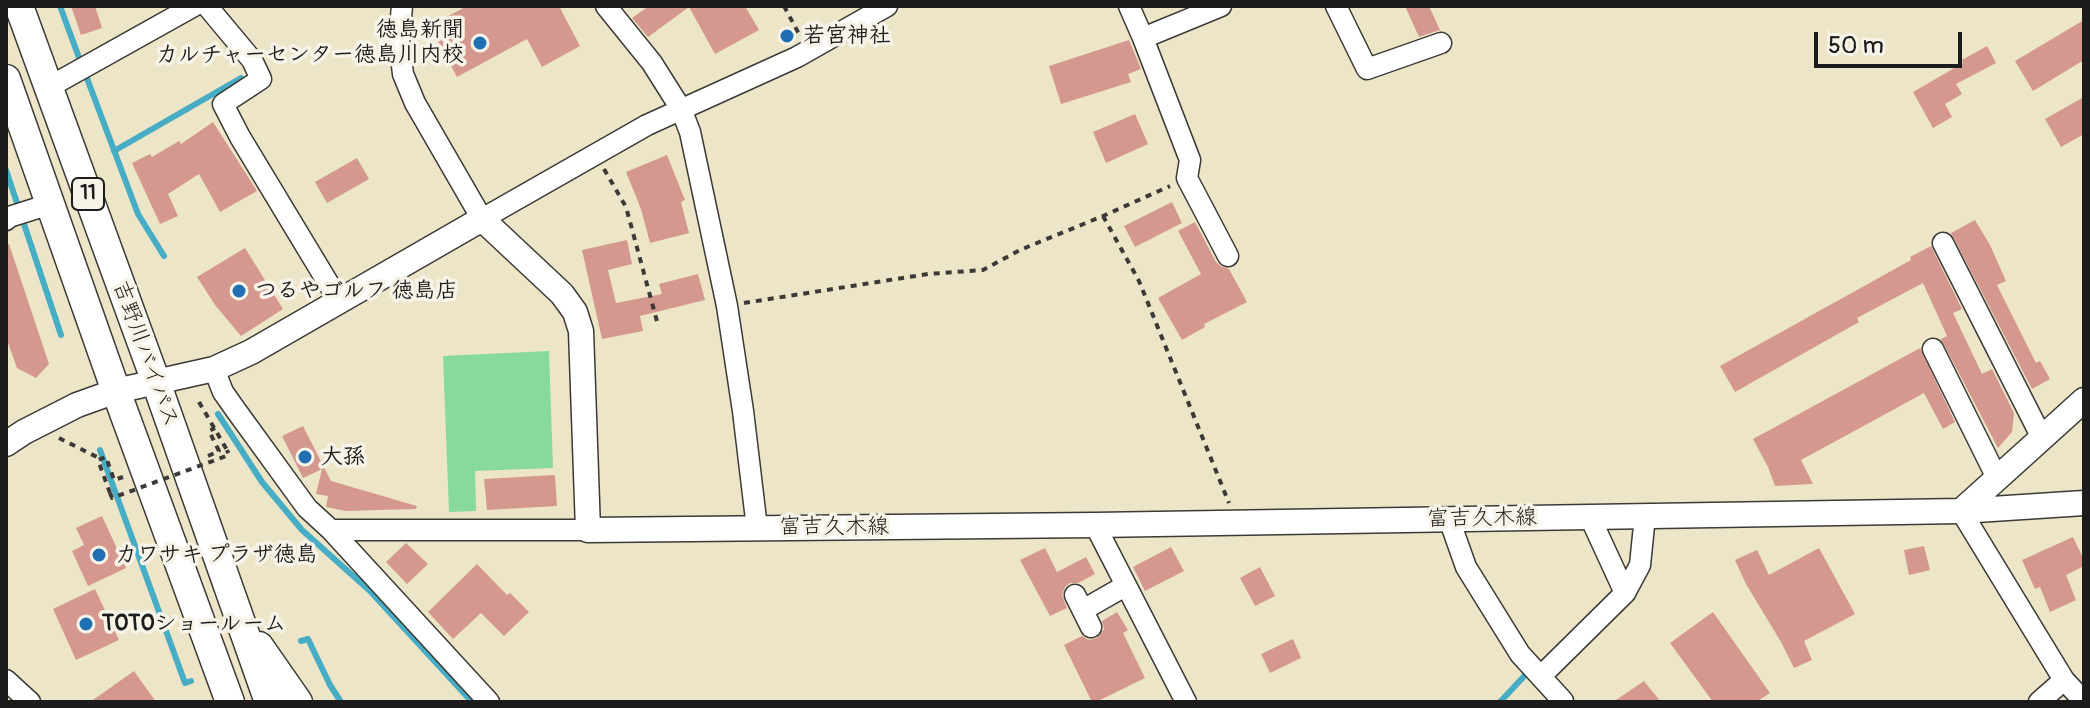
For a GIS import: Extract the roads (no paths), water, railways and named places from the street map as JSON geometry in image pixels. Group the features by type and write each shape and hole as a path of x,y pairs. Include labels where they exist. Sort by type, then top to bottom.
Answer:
{"highway":[{"name":"吉野川バイパス","path":"19,6 269,702"},
{"name":"吉野川バイパス","path":"6,79 24,213 116,391 230,702"},
{"path":"240,620 298,702"}],"main road":[{"path":"6,444 77,405 116,391 214,369 251,352 482,219 562,294 575,312 581,331 588,530"},
{"path":"1961,511 2084,400"},
{"name":"富吉久木線","path":"588,530 1961,511 2084,503"}],"street":[{"path":"49,87 194,6"},
{"path":"207,6 252,60 261,79 223,104 339,301"},
{"path":"402,6 399,39 403,74 415,103 482,219 647,125 808,51 887,6"},
{"path":"606,6 652,63 681,109 690,132 727,306 757,528"},
{"path":"1129,6 1190,160 1187,178 1228,256"},
{"path":"1143,38 1221,6"},
{"path":"1336,6 1367,69 1441,43"},
{"path":"1943,243 2042,438"},
{"path":"1933,349 1997,478"},
{"path":"214,369 223,392 307,508 331,530 489,702"},
{"path":"1961,511 2064,680 2080,697 2080,702"},
{"path":"1541,676 1625,593 1640,565 1645,516"},
{"path":"1590,517 1625,593"},
{"path":"1449,519 1466,567 1520,654 1563,701"},
{"path":"1095,525 1186,702"},
{"path":"331,530 588,530"},
{"path":"1083,611 1125,586"},
{"path":"6,680 30,702"},
{"path":"2039,702 2064,680"}],"waterway":[{"path":"60,6 81,63"},
{"path":"85,73 138,214 164,256"},
{"path":"114,151 241,78"},
{"path":"6,170 61,335"},
{"path":"218,414 262,482 302,530 370,591 472,702"},
{"path":"100,450 185,683 191,681"},
{"path":"301,641 308,639 341,702"},
{"path":"1500,702 1529,671"}],"place":[{"name":"若宮神社","path":"787,36"},
{"name":"徳島新聞 カルチャーセンター徳島川内校","path":"480,43"},
{"name":"つるやゴルフ 徳島店","path":"239,291"},
{"name":"大孫","path":"305,457"},
{"name":"カワサキ プラザ徳島","path":"99,555"},
{"name":"TOTOショールーム","path":"86,624"}]}
